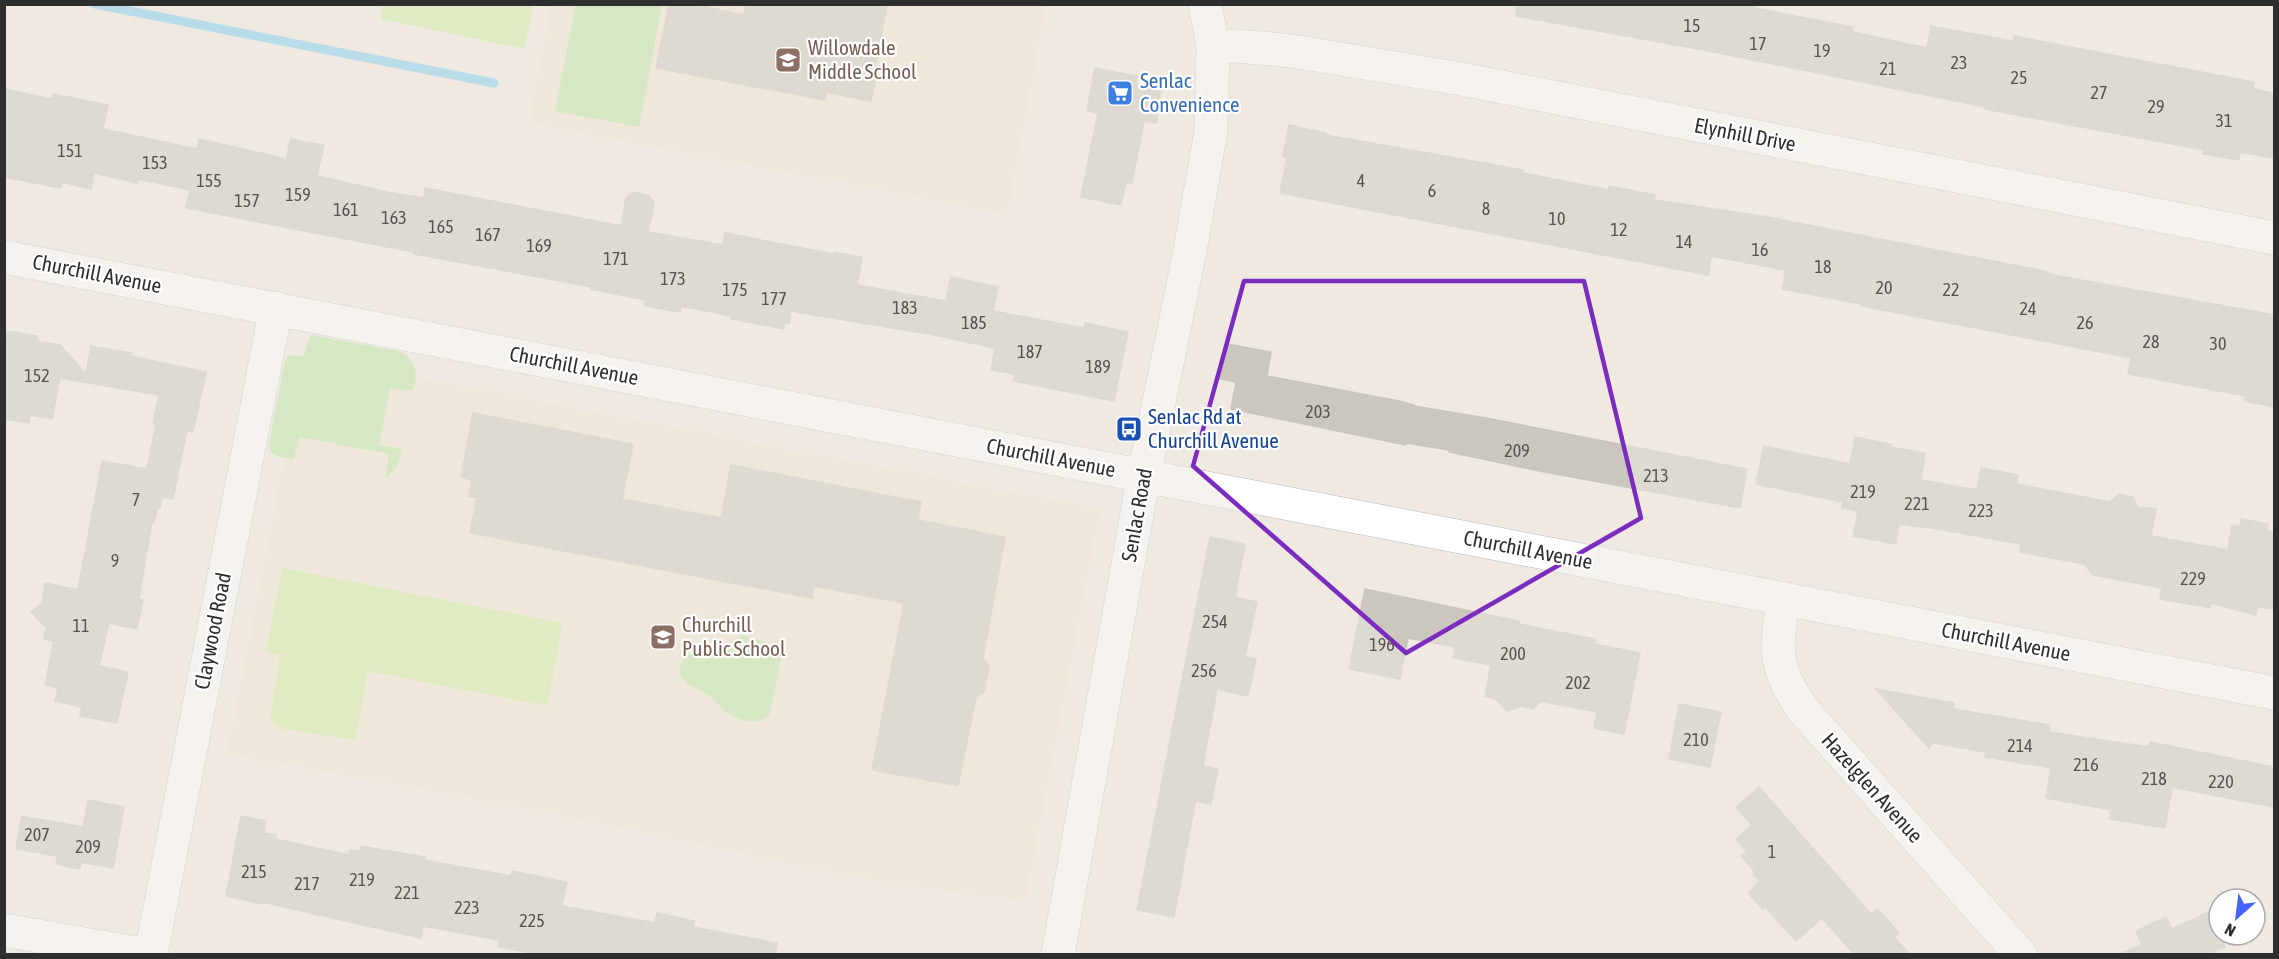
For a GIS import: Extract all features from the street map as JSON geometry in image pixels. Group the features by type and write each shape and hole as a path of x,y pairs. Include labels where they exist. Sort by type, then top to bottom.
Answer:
{"street":[{"name":"Senlac Road","path":"1058,954 1144,475 1189,256 1211,130 1213,47 1204,4"},
{"name":"Elynhill Drive","path":"1213,47 1239,46 1292,51 1461,80 2274,238"},
{"name":"Churchill Avenue","path":"4,257 2274,693"},
{"name":"Claywood Road","path":"151,954 276,308"},
{"name":"Hazelglen Avenue","path":"1784,599 1778,635 1779,662 1793,696 2020,954"},
{"path":"4,930 141,954"}],"highlighted area":[{"path":"1244,281 1584,281 1641,518 1406,653 1193,466"}],"shaded area":[{"name":"Willowdale Middle School","path":"551,5 1046,5 1007,214 529,123"},
{"name":"Churchill Public School","path":"304,356 1100,509 1025,902 894,884 479,799 227,754"}],"green space":[{"path":"383,4 533,5 525,49 381,19"},
{"path":"576,4 662,5 639,127 555,111"},
{"path":"310,335 398,351 412,363 416,379 412,391 390,388 379,445 402,449 402,451 397,466 387,478 385,478 389,454 299,437 294,459 278,457 270,451 269,444 285,361 288,355 304,356"},
{"path":"282,568 563,623 547,706 368,671 355,740 278,728 270,718 280,655 266,652"},
{"path":"744,635 768,643 782,654 770,713 760,721 747,721 728,713 711,697 689,684 679,673 686,656 691,653 719,650"}],"building":[{"path":"669,4 706,7 744,15 746,4 887,4 871,101 826,92 825,100 656,68"},
{"path":"1517,4 1756,4 1755,8 1853,27 1852,32 1927,48 1931,26 2013,41 2014,36 2254,82 2253,89 2274,93 2274,158 2240,152 2239,160 2203,154 2204,150 1985,109 1985,107 1714,52 1516,16"},
{"path":"1095,68 1137,76 1136,84 1161,88 1156,123 1144,121 1132,183 1126,182 1121,205 1081,197 1098,113 1087,111"},
{"path":"4,89 52,99 53,94 108,105 103,129 197,149 199,139 286,159 291,139 324,145 317,176 388,192 424,198 425,188 621,226 626,198 634,192 649,196 654,203 648,232 723,245 725,233 833,254 834,252 862,257 857,285 946,301 951,277 998,287 993,311 1084,328 1085,323 1128,332 1114,401 1013,381 1015,374 991,370 995,348 939,336 791,311 789,324 785,323 784,329 681,306 680,312 644,306 645,300 591,289 592,287 186,208 190,190 138,179 137,183 94,173 91,189 62,182 61,188 4,177"},
{"path":"1289,125 1326,133 1326,135 1523,170 1523,173 1609,190 1609,186 1655,195 1654,200 1768,217 2049,272 2048,274 2274,315 2274,407 2245,401 2246,396 2128,374 2131,358 1782,289 1786,270 1711,256 1708,275 1280,193 1287,157 1283,156"},
{"path":"8,331 38,336 37,341 60,345 86,374 91,346 131,353 131,356 206,372 193,432 187,430 173,499 162,497 154,523 152,522 139,599 143,600 137,629 109,623 99,666 128,672 117,723 80,716 82,707 55,701 58,688 45,685 54,641 44,639 46,627 31,612 42,603 45,583 78,590 102,461 147,469 159,395 60,378 52,419 30,415 29,423 4,419 4,348"},
{"path":"1227,344 1271,352 1267,376 1747,469 1740,508 1539,471 1449,452 1449,450 1406,443 1406,445 1231,409 1236,382 1220,379"},
{"path":"473,413 633,444 622,499 721,518 731,465 921,502 918,520 1005,537 983,658 989,666 984,692 976,697 958,786 872,770 904,603 814,586 812,598 470,533 477,497 469,496 472,480 461,477"},
{"path":"1855,437 1925,453 1921,480 1977,490 1981,468 2018,475 2016,484 2110,502 2119,494 2133,497 2138,507 2156,509 2151,536 2228,550 2232,525 2240,527 2241,519 2268,524 2267,531 2274,532 2274,609 2258,607 2256,615 2211,603 2210,608 2160,599 2162,588 2093,575 2084,564 2020,552 2021,544 1926,527 1899,524 1896,544 1853,536 1858,511 1842,508 1843,502 1756,484 1764,446 1850,464"},
{"path":"1210,537 1245,544 1235,597 1257,602 1245,657 1256,659 1248,696 1217,689 1203,766 1218,769 1211,804 1197,801 1195,803 1174,917 1137,910"},
{"path":"1365,589 1519,621 1519,624 1595,639 1595,644 1640,653 1624,734 1594,728 1597,712 1540,701 1533,709 1522,706 1507,711 1496,699 1485,696 1491,665 1453,658 1455,647 1408,638 1400,679 1349,669"},
{"path":"1876,689 1954,703 1953,709 2050,725 2049,732 2149,747 2150,742 2274,767 2274,807 2172,787 2165,828 2109,819 2111,810 2046,798 2051,768 1985,757 1986,752 1933,743 1929,748"},
{"path":"1679,704 1721,712 1710,767 1669,759"},
{"path":"1759,787 1871,914 1877,908 1899,933 1894,937 1910,954 1854,954 1822,918 1796,941 1765,907 1763,909 1748,893 1760,881 1741,856 1747,851 1736,839 1752,825 1736,807"},
{"path":"88,800 124,807 113,868 81,862 80,869 56,864 58,856 16,849 22,816 83,827"},
{"path":"241,816 266,821 264,833 276,835 275,839 349,855 350,850 360,852 361,846 511,876 512,871 567,882 562,906 655,923 657,913 694,921 693,927 777,943 775,954 538,954 498,947 499,940 423,926 421,938 226,896"},
{"path":"2207,913 2207,947 2225,947 2210,954 2120,954 2142,944 2136,931 2166,917 2172,929"}],"waterway":[{"path":"95,4 494,83"}],"place":[{"name":"Willowdale Middle School","path":"788,60"},
{"name":"Senlac Convenience","path":"1120,93"},
{"name":"Senlac Rd at Churchill Avenue","path":"1129,429"},
{"name":"Churchill Public School","path":"663,637"}]}
